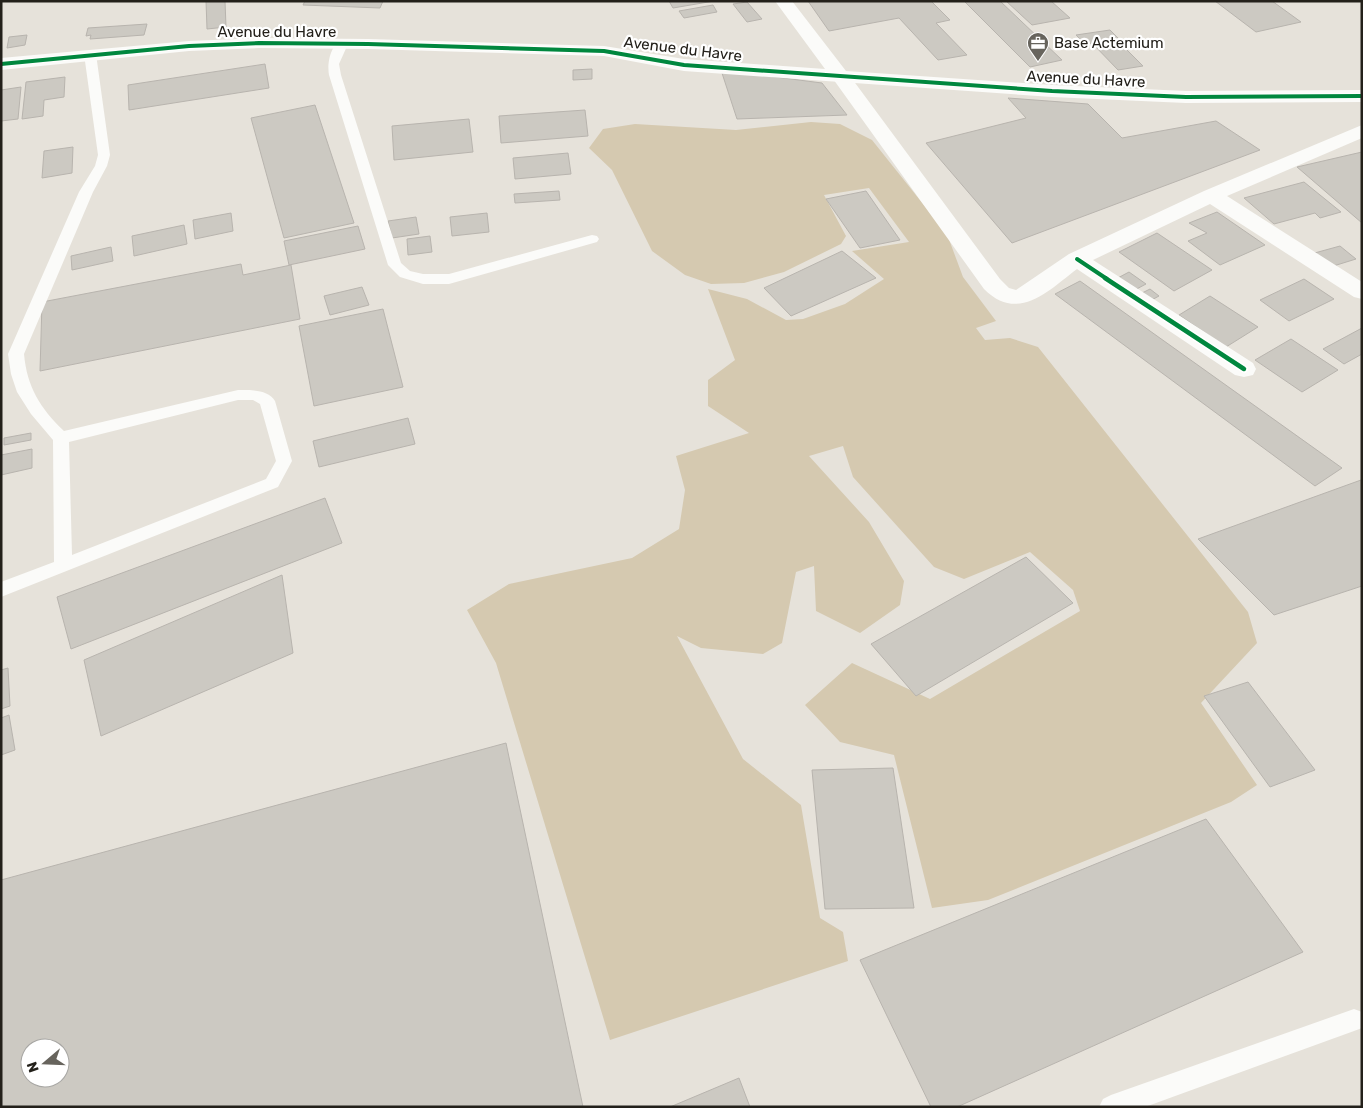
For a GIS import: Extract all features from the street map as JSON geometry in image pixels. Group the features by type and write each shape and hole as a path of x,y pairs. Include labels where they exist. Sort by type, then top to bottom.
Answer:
{"street":[{"path":"783,1 992,284 1001,293 1017,298 1028,294 1078,259 1211,195 1362,131"},
{"name":"Avenue du Havre","path":"1,64 90,54 259,42 604,51 684,65 1052,91 1186,97 1362,96"},
{"path":"1211,195 1362,292"},
{"path":"1078,259 1244,369"}],"lane":[{"path":"342,44 333,64 335,75 395,265 405,274 423,279 449,279 592,239"},
{"path":"63,566 61,438 52,430 33,404 19,379 16,354 86,192 101,166 104,155 90,54"},
{"path":"1,590 272,483 284,461 267,401 255,395 238,395 61,438"},
{"path":"1111,1107 1354,1020"}],"shaded area":[{"path":"811,122 840,124 872,140 947,234 963,277 996,321 976,328 985,340 1010,338 1038,347 1248,612 1257,643 1201,703 1257,785 1231,802 988,900 932,908 894,755 840,742 805,705 852,663 930,699 1080,611 1073,590 1030,552 964,579 934,567 853,477 843,446 809,456 869,522 904,581 900,605 860,633 816,611 814,566 796,572 782,643 763,654 701,648 677,636 743,759 801,805 820,918 843,932 848,961 610,1040 496,663 467,610 509,584 632,558 679,529 685,490 676,456 749,433 708,406 708,380 735,360 708,289 747,299 786,320 803,319 845,304 884,279 852,251 909,242 869,188 824,195 846,236 841,244 784,272 744,283 711,284 685,275 652,251 612,170 589,148 603,129 635,124 736,130"}],"building":[{"path":"206,1 225,1 226,27 207,29"},
{"path":"305,1 383,1 380,8 303,5"},
{"path":"669,1 714,1 673,8"},
{"path":"808,1 935,1 932,2 950,20 936,23 967,55 938,60 899,18 829,31"},
{"path":"964,1 1000,1 1062,60 1030,67"},
{"path":"1006,1 1051,1 1070,18 1032,25"},
{"path":"1215,1 1272,1 1301,22 1256,32"},
{"path":"747,2 762,19 747,22 733,4"},
{"path":"713,5 717,12 684,18 679,11"},
{"path":"147,24 144,35 90,39 91,35 86,36 88,28"},
{"path":"1110,30 1120,40 1117,40 1143,66 1118,70 1092,43 1085,44 1076,35"},
{"path":"27,35 25,45 7,48 9,37"},
{"path":"265,64 269,88 129,110 128,85"},
{"path":"592,69 592,79 573,80 573,70"},
{"path":"721,70 822,83 847,115 737,119"},
{"path":"65,77 64,97 44,100 43,116 22,119 26,82"},
{"path":"21,87 18,119 1,121 1,90"},
{"path":"1008,98 1088,104 1122,138 1216,121 1260,150 1012,243 926,143 1026,118"},
{"path":"315,105 354,223 284,238 251,118"},
{"path":"585,110 588,136 501,143 499,116"},
{"path":"469,119 473,152 394,160 392,126"},
{"path":"73,147 72,173 42,178 44,151"},
{"path":"1362,152 1362,223 1297,167"},
{"path":"568,153 571,174 515,179 513,158"},
{"path":"1304,182 1341,212 1320,218 1315,213 1274,224 1244,198"},
{"path":"559,191 560,200 515,203 514,194"},
{"path":"866,191 900,240 860,248 826,199"},
{"path":"1217,212 1265,245 1220,265 1188,241 1207,233 1189,223"},
{"path":"231,213 233,231 195,239 193,220"},
{"path":"487,213 489,232 452,236 450,217"},
{"path":"416,217 419,234 392,238 388,221"},
{"path":"184,225 187,244 134,256 132,236"},
{"path":"358,226 365,249 289,265 284,241"},
{"path":"1157,233 1212,270 1174,291 1119,252"},
{"path":"430,236 432,252 408,255 407,239"},
{"path":"1340,246 1356,259 1327,268 1311,254"},
{"path":"111,247 113,261 72,270 71,256"},
{"path":"842,251 876,278 791,316 764,288"},
{"path":"241,264 243,275 291,265 300,319 40,371 42,302"},
{"path":"1129,272 1146,284 1131,292 1114,280"},
{"path":"1304,279 1334,299 1289,321 1260,300"},
{"path":"1080,281 1342,468 1315,486 1055,294"},
{"path":"362,287 369,305 330,315 324,296"},
{"path":"1150,289 1159,296 1146,303 1136,296"},
{"path":"1210,296 1258,327 1226,347 1179,315"},
{"path":"383,309 403,387 314,406 299,326"},
{"path":"1362,328 1362,354 1344,364 1323,349"},
{"path":"1291,339 1338,370 1302,392 1255,360"},
{"path":"408,418 415,444 319,467 313,441"},
{"path":"31,433 31,440 4,445 4,438"},
{"path":"32,449 32,468 1,475 1,455"},
{"path":"1361,480 1362,586 1274,615 1198,539"},
{"path":"325,498 342,543 71,649 57,597"},
{"path":"1026,557 1073,603 916,696 871,644"},
{"path":"282,575 293,653 101,736 84,660"},
{"path":"8,668 10,706 1,709 1,670"},
{"path":"1248,682 1315,770 1270,787 1204,696"},
{"path":"9,715 15,750 1,755 1,718"},
{"path":"506,743 583,1107 1,1107 1,880"},
{"path":"893,768 914,908 825,909 812,770"},
{"path":"1206,819 1303,952 957,1107 931,1107 860,960"},
{"path":"739,1078 750,1107 670,1107"}],"cycle path":[{"path":"1,64 189,46 259,43 368,44 604,51 684,65 1052,91 1186,97 1362,96"},
{"path":"1077,259 1244,369"}],"place":[{"name":"Base Actemium","path":"1038,62"}]}
